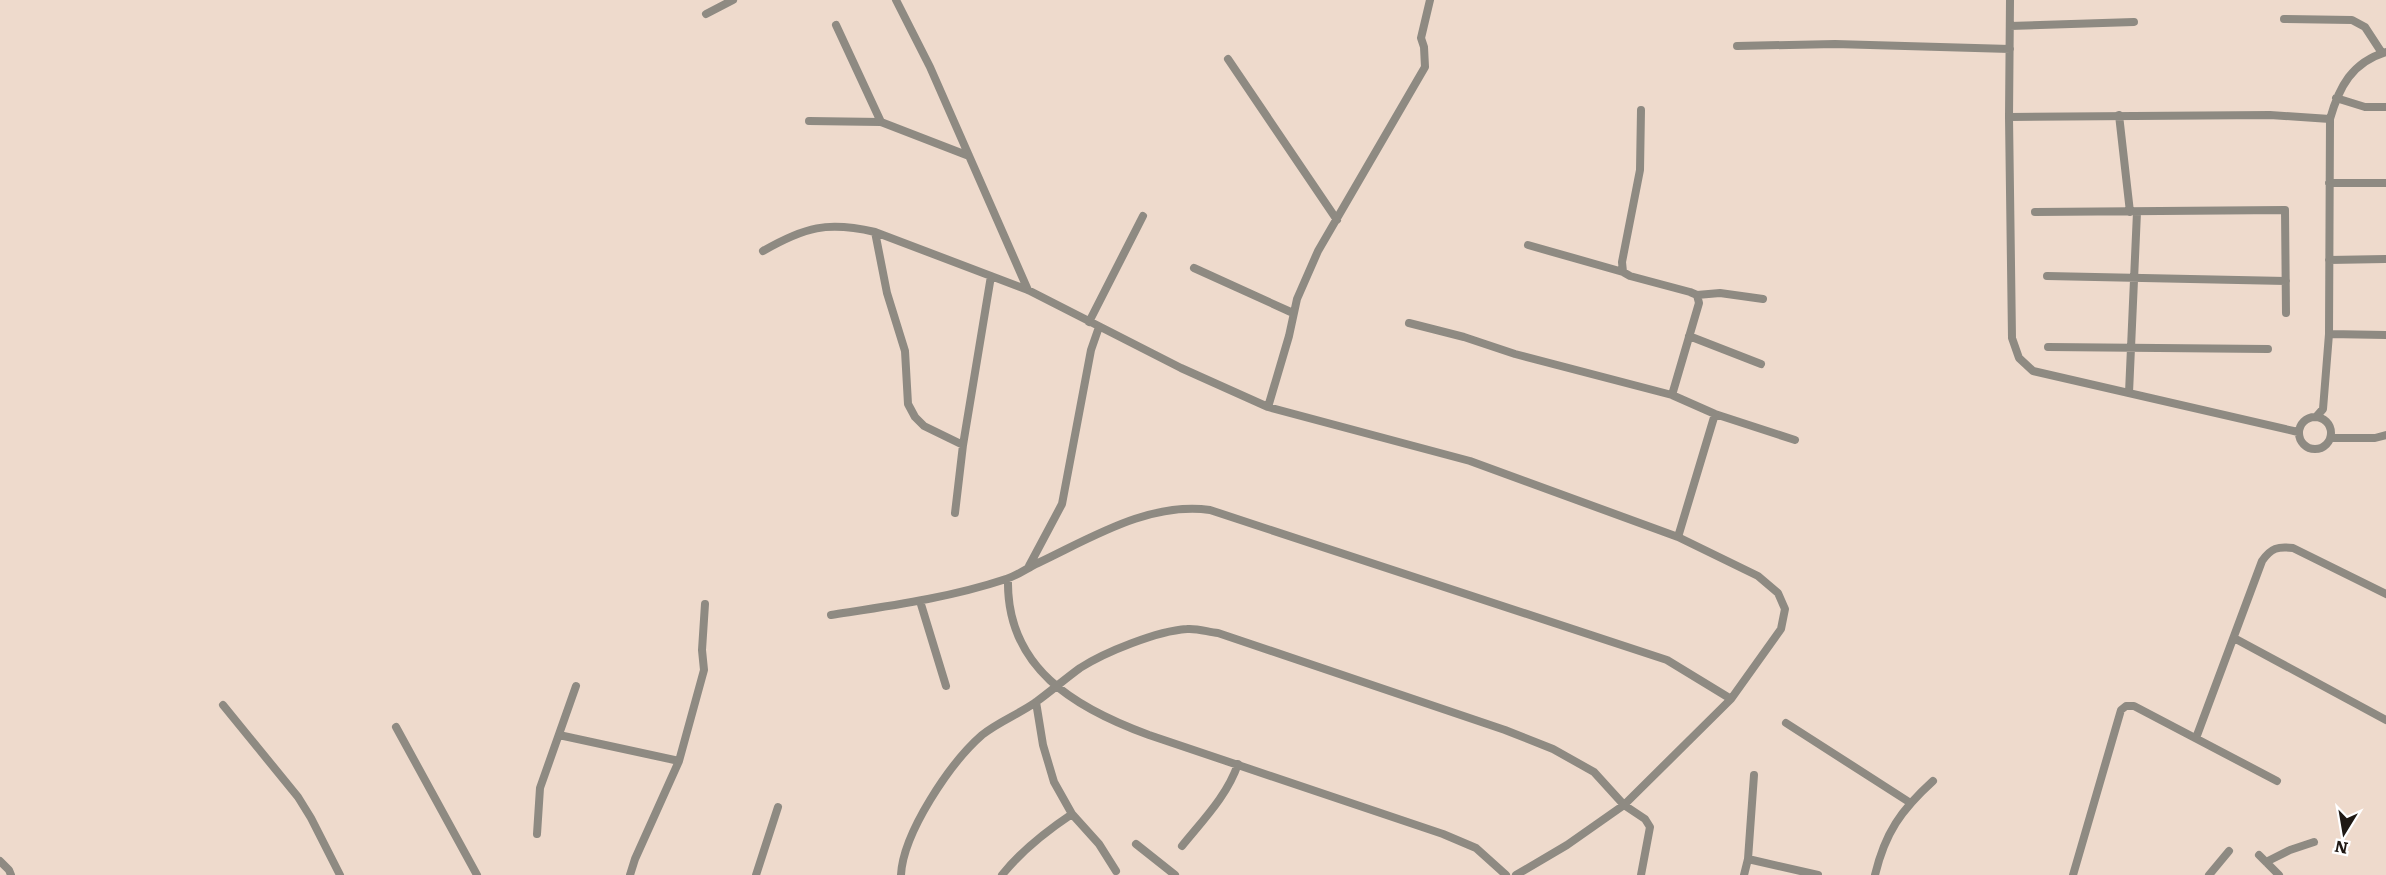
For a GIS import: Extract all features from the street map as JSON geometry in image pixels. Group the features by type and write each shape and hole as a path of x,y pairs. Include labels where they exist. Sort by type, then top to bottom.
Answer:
{"street":[{"path":"706,14 733,0"},
{"path":"896,0 930,67 1028,290"},
{"path":"1268,406 1287,344 1293,313 1318,251 1425,67 1421,38 1430,0"},
{"path":"2010,0 2012,338 2019,358 2033,371 2298,432"},
{"path":"2284,19 2352,20 2365,27 2384,52 2356,69 2344,82 2336,98 2330,119 2329,334 2323,409 2316,417 2303,422 2298,432 2299,438 2308,448 2322,448 2331,438 2375,438 2386,435"},
{"path":"2010,26 2134,22"},
{"path":"836,25 881,122"},
{"path":"1737,46 1835,44 2010,49"},
{"path":"1228,59 1338,220"},
{"path":"2336,98 2357,106 2386,107"},
{"path":"1623,272 1622,262 1640,170 1641,110"},
{"path":"2009,117 2119,115 2270,116 2330,119"},
{"path":"2119,115 2134,212 2135,278 2129,393"},
{"path":"808,121 881,122 969,156"},
{"path":"2329,183 2386,183"},
{"path":"2036,212 2285,210 2286,313"},
{"path":"1089,322 1143,216"},
{"path":"763,251 791,235 818,226 857,228 875,232 1028,290 1181,368 1268,406 1470,461 1678,537 1758,576 1778,593 1785,609 1781,629 1731,699 1624,805 1567,845 1516,875"},
{"path":"875,232 887,293 905,351 908,404 915,417 924,426 963,445"},
{"path":"1528,245 1630,276 1690,291 1697,295 1720,293 1763,298"},
{"path":"2329,260 2386,259"},
{"path":"1194,268 1293,313"},
{"path":"955,513 963,445 991,276"},
{"path":"2047,276 2286,281"},
{"path":"1672,396 1699,303 1697,295"},
{"path":"1409,323 1672,396 1715,414 1796,440"},
{"path":"1028,568 1062,504 1091,350 1099,327"},
{"path":"2329,334 2386,335"},
{"path":"1689,336 1761,364"},
{"path":"2048,347 2268,349"},
{"path":"1678,537 1715,414"},
{"path":"2316,417 2329,424 2331,438"},
{"path":"831,615 921,601 1008,579 1130,521 1160,511 1188,507 1210,510 1667,660 1731,699"},
{"path":"2196,738 2262,561 2269,551 2281,546 2293,548 2386,594"},
{"path":"1008,579 1010,616 1020,640 1040,671 1055,687 1082,706 1117,724 1443,834 1476,848 1506,875"},
{"path":"921,601 946,686"},
{"path":"630,875 679,761 704,670 702,650 705,604"},
{"path":"901,875 903,858 911,836 944,777 982,735 1036,702 1082,667 1120,648 1154,636 1187,629 1218,633 1505,730 1553,749 1594,772 1624,805 1645,819 1650,828 1641,875"},
{"path":"2234,638 2386,720"},
{"path":"537,834 539,794 576,686"},
{"path":"1036,702 1043,745 1054,782 1072,814 1099,844 1116,871"},
{"path":"223,705 298,796 340,875"},
{"path":"2076,874 2121,710 2126,706 2134,706 2277,781"},
{"path":"1786,723 1909,802"},
{"path":"396,727 477,875"},
{"path":"559,735 679,761"},
{"path":"1182,846 1221,799 1238,764"},
{"path":"1744,875 1748,859 1754,775"},
{"path":"1877,875 1880,852 1909,802 1933,781"},
{"path":"756,875 778,807"},
{"path":"1002,875 1041,834 1072,814"},
{"path":"2266,862 2290,850 2314,842"},
{"path":"1136,844 1175,875"},
{"path":"2209,875 2229,851"},
{"path":"2259,855 2279,875"},
{"path":"1748,859 1818,875"},
{"path":"0,861 11,875"}]}
